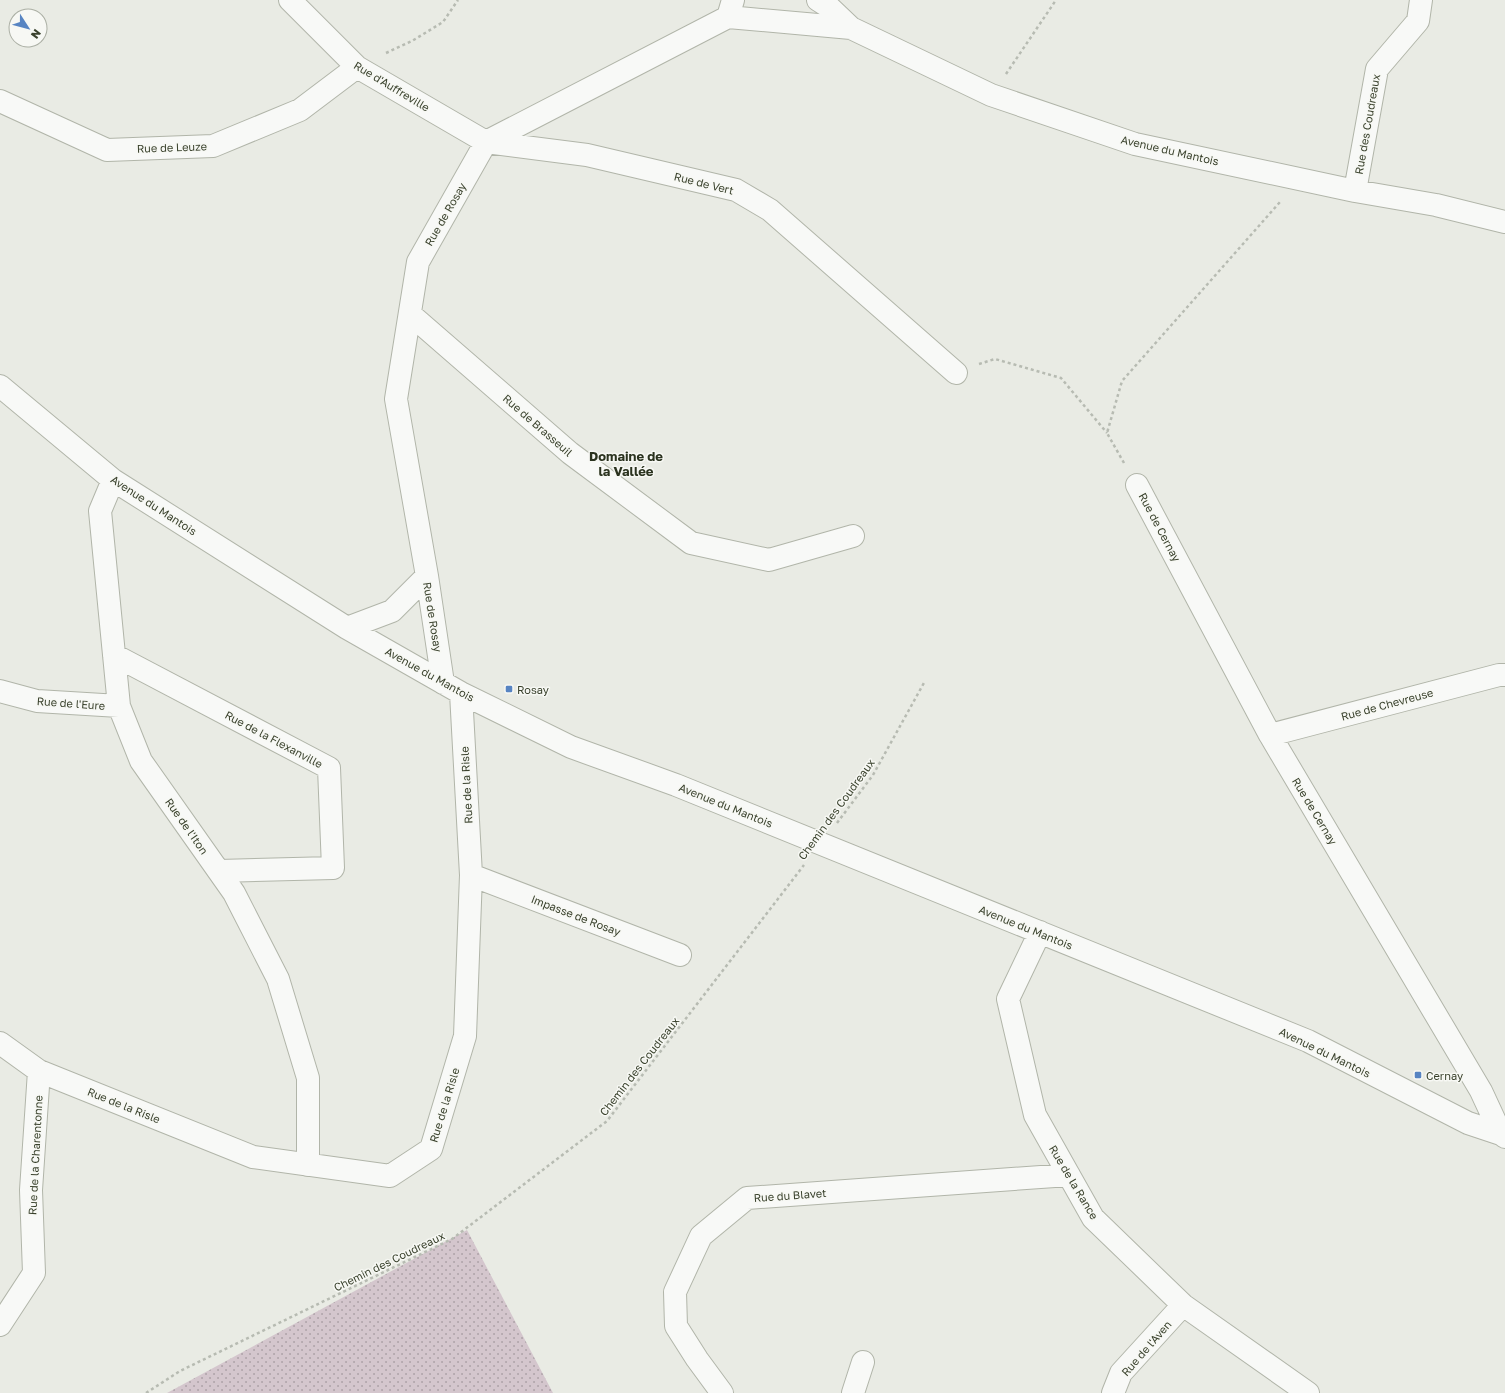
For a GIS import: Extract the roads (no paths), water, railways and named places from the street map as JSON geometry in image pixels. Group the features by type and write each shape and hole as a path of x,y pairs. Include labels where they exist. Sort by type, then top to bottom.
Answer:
{"street":[{"name":"Rue d'Auffreville","path":"290,0 357,67 486,142"},
{"name":"Avenue du Mantois","path":"818,0 829,7 850,28 991,95 1135,144 1355,191 1436,205 1503,222"},
{"name":"Rue des Coudreaux","path":"1355,191 1377,69 1418,21 1421,0"},
{"path":"486,142 731,8 850,28"},
{"name":"Rue de Leuze","path":"0,101 107,150 213,146 300,110 357,67"},
{"name":"Rue de Rosay","path":"452,688 426,576 396,399 418,262 486,142"},
{"name":"Rue de Vert","path":"486,142 587,155 736,190 770,210 956,373"},
{"name":"Rue de Brasseuil","path":"410,314 570,453 690,543 769,560 853,536"},
{"name":"Avenue du Mantois","path":"0,386 114,480 347,628 452,688 571,747 676,785 1308,1042 1468,1123 1504,1134"},
{"name":"Rue de l'Iton","path":"114,480 100,511 119,706 141,761 234,893 278,979 308,1078 308,1165"},
{"name":"Rue de Cernay","path":"1137,485 1270,735 1481,1091 1504,1134"},
{"name":"Rue de Rosay","path":"347,628 392,611 426,576"},
{"name":"Rue de la Flexanville","path":"114,655 329,768 333,868 219,871"},
{"name":"Rue de Chevreuse","path":"1270,735 1499,675 1505,675"},
{"name":"Rue de la Risle","path":"0,1043 39,1071 253,1157 390,1176 431,1149 465,1036 471,875 452,688"},
{"name":"Rue de l'Eure","path":"0,691 37,701 119,706"},
{"name":"Impasse de Rosay","path":"471,875 680,955"},
{"name":"Rue de la Rance","path":"1040,932 1008,1000 1035,1115 1093,1218 1183,1305 1308,1393"},
{"name":"Rue de la Charentonne","path":"0,1325 34,1273 32,1190 39,1071"},
{"name":"Rue du Blavet","path":"722,1393 697,1359 676,1326 675,1292 701,1236 747,1198 1069,1175"},
{"name":"Rue de l'Aven","path":"1113,1393 1121,1373 1183,1305"},
{"path":"853,1393 864,1362"}],"place":[{"name":"Rosay","path":"509,689"},
{"name":"Cernay","path":"1418,1075"}],"district":[{"name":"Domaine de la Vallée","path":"626,464"}]}
